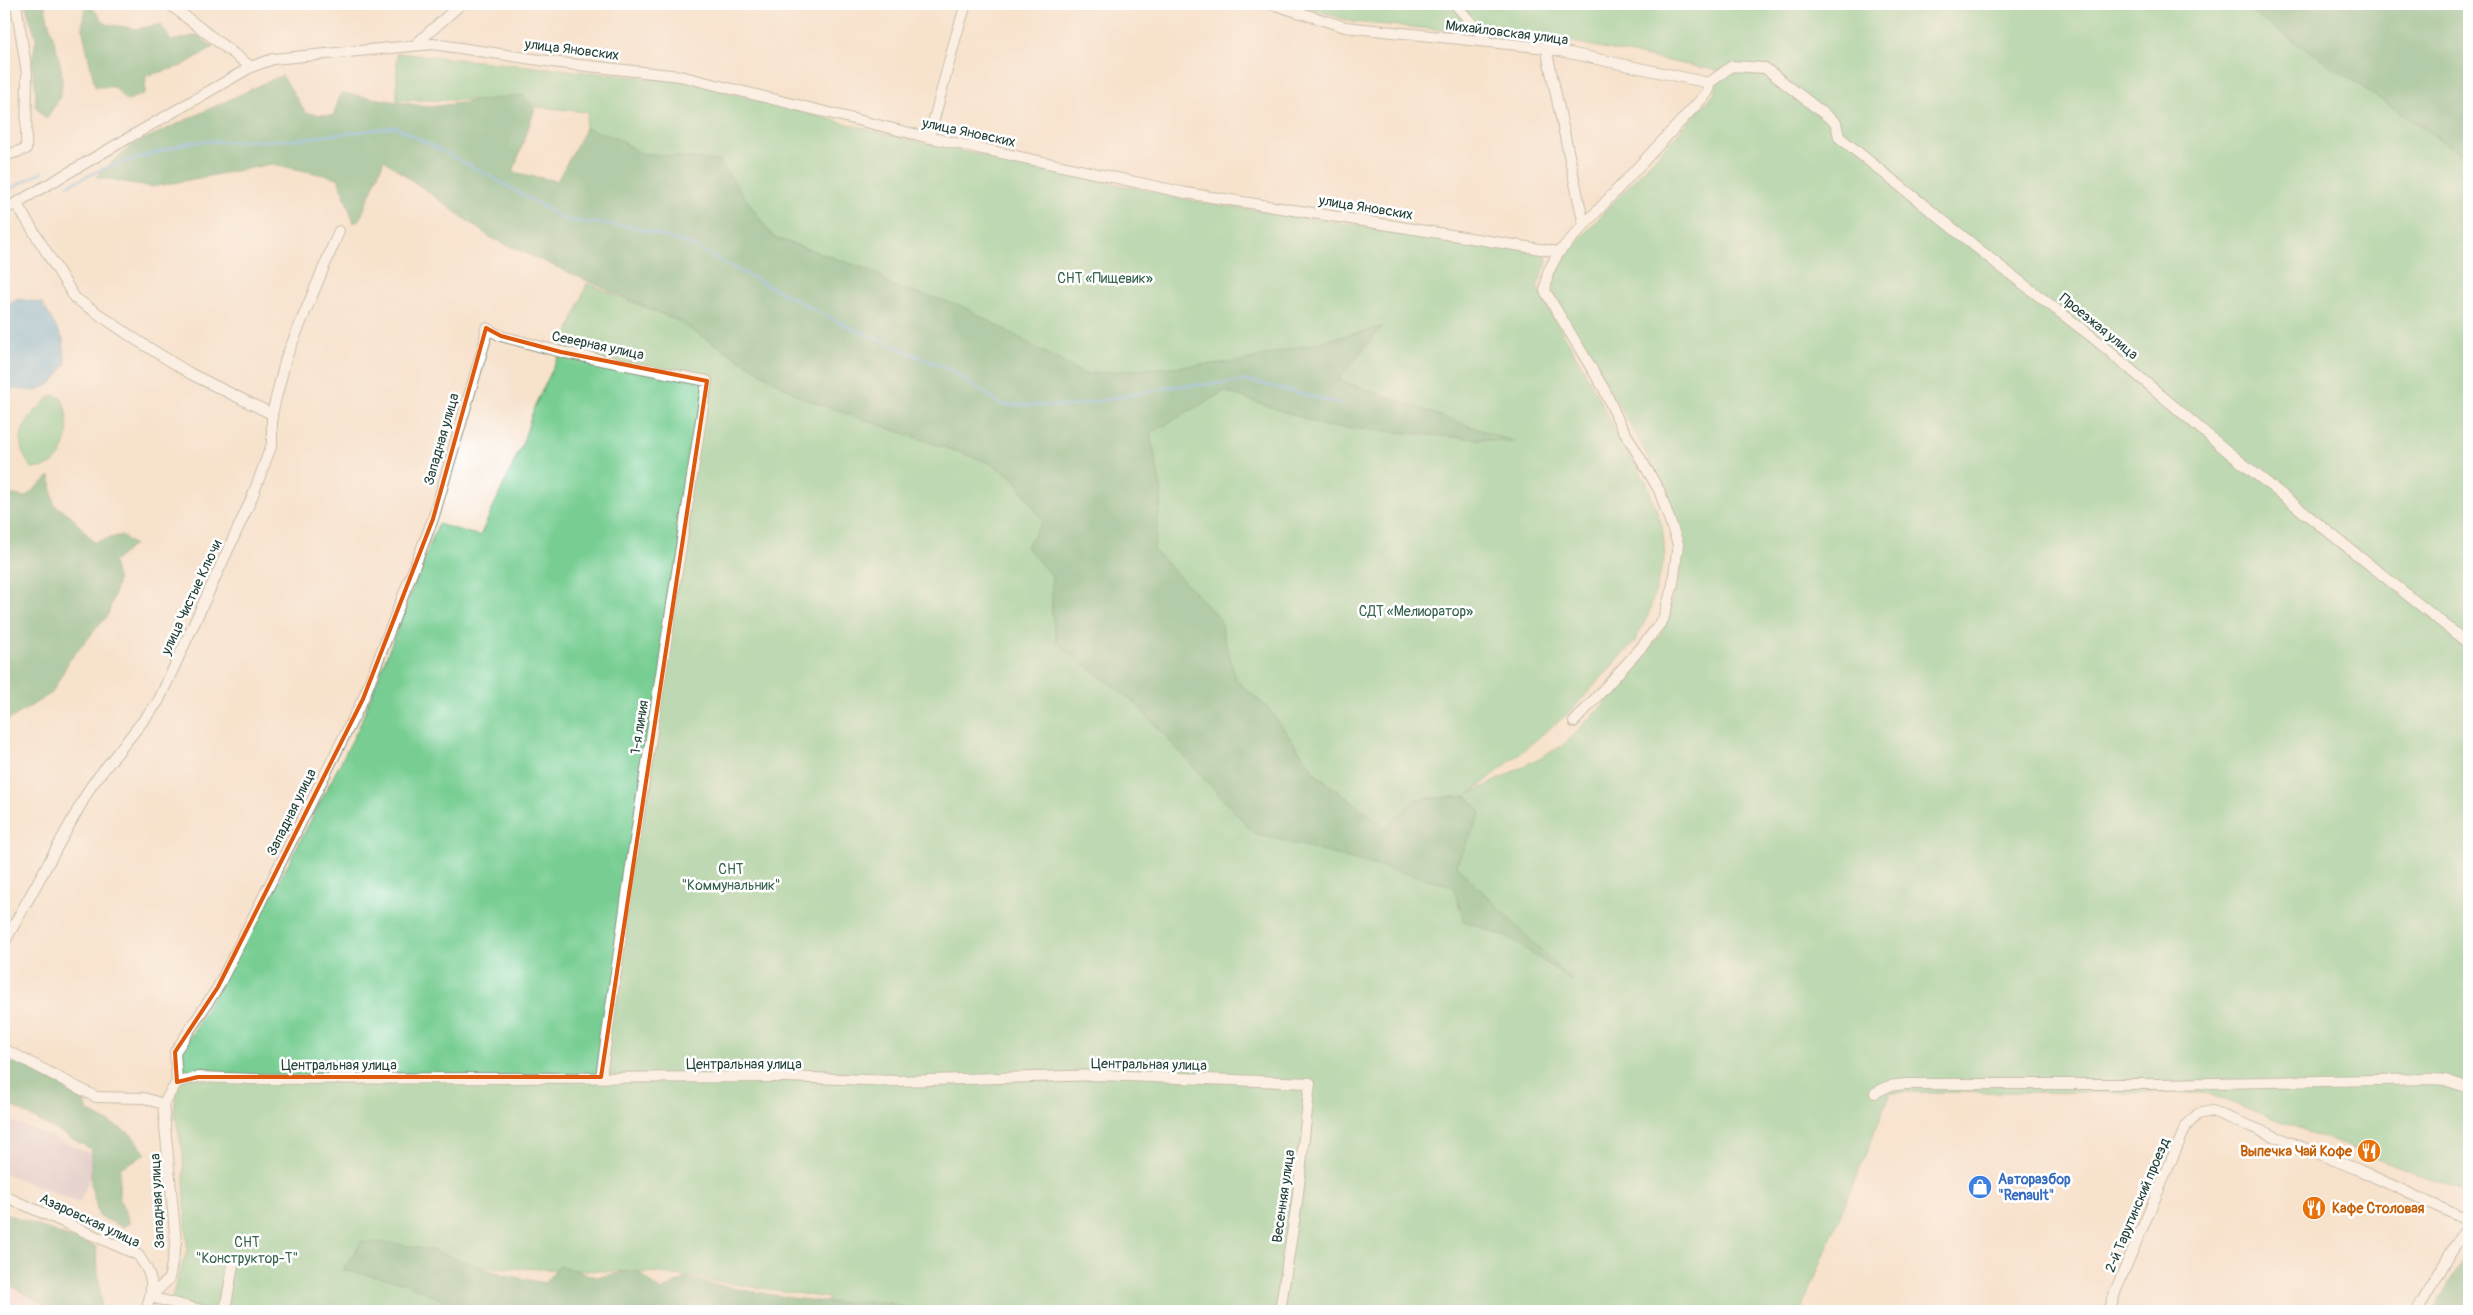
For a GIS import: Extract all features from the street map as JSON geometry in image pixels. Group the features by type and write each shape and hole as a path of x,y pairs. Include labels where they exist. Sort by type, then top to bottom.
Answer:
{"street":[{"path":"4,156 26,149 26,73 16,4"},
{"path":"169,4 251,67"},
{"path":"416,44 461,4"},
{"path":"929,138 966,4"},
{"name":"Михайловская улица","path":"1272,4 1345,27 1546,48 1709,83"},
{"path":"1455,4 1488,42"},
{"name":"улица Яновских","path":"4,210 251,67 273,59 416,44 433,44 560,63 680,76 929,138 1193,194 1559,252"},
{"path":"1546,48 1584,225"},
{"name":"Проезжая улица","path":"1709,83 1732,66 1765,68 1836,123 1839,137 1994,262 2091,336 2226,451 2469,644"},
{"path":"1574,722 1640,649 1662,620 1673,584 1678,544 1659,490 1619,422 1604,389 1545,291 1548,272 1559,252 1708,92 1709,83"},
{"path":"16,202 75,298 191,374 272,414"},
{"name":"улица Чистые Ключи","path":"4,943 90,786 158,702 250,500 272,444 272,414 286,358 339,232"},
{"name":"Северная улица","path":"486,328 501,336 561,352 707,381"},
{"name":"Западная улица","path":"177,1082 175,1052 218,987 363,699 433,519 456,432 485,341 486,328"},
{"name":"1-я линия","path":"602,1077 634,846 707,381"},
{"path":"4,1049 96,1097 144,1098 164,1104 177,1082"},
{"name":"Центральная улица","path":"177,1082 198,1077 252,1079 785,1077 896,1081 1100,1075 1310,1084"},
{"path":"1875,1093 1889,1086 1905,1084 2015,1085 2445,1080 2469,1088"},
{"name":"Весенняя улица","path":"1280,1311 1297,1202 1310,1084"},
{"name":"Западная улица","path":"150,1297 169,1279 176,1242 164,1104"},
{"name":"2-й Тарутинский проезд","path":"2109,1311 2117,1287 2186,1126 2198,1114 2212,1111 2360,1170 2469,1221"},
{"name":"Азаровская улица","path":"4,1196 138,1255 150,1273 150,1297 146,1311"},
{"path":"2417,1311 2460,1237 2469,1226"},
{"path":"225,1311 234,1259"},
{"path":"150,1297 206,1311"}],"highlighted area":[{"path":"486,328 501,336 561,352 707,381 601,1077 198,1077 177,1082 175,1052 218,987 363,699 433,519"}],"shaded area":[{"path":"4,1122 17,1123 99,1157 79,1203 4,1173"},
{"path":"4,1246 94,1311 4,1311"}],"green space":[{"path":"25,4 45,4 60,64 62,88 59,99 46,119 35,106 36,94 32,63 36,38"},
{"path":"85,4 89,4 106,24 137,29 161,24 171,41 198,35 213,47 182,66 146,76 145,93 126,101 115,87 95,87 82,28"},
{"path":"1297,4 2239,4 2469,159 2469,1195 2458,1189 2207,1093 1891,1092 1801,1311 825,1311 828,1298 661,1273 430,1265 515,1311 167,1311 187,1250 183,1153 174,1111 181,1053 285,870 359,727 438,524 480,536 522,445 535,405 561,352 587,283 676,320 802,398 990,463 1014,478 1043,521 1026,547 1052,576 1052,613 1057,643 1135,703 1254,833 1453,886 1511,939 1569,978 1456,865 1481,813 1467,796 1417,799 1385,827 1317,775 1269,709 1236,680 1219,618 1154,550 1162,492 1150,433 1225,391 1325,426 1512,442 1337,379 1381,327 1238,362 1084,374 962,306 889,285 880,274 773,237 719,161 640,153 617,138 582,138 588,112 470,100 397,100 397,53 688,82 897,137 1205,203 1546,252 1547,262 1537,287 1582,366 1617,434 1646,481 1662,526 1665,556 1649,613 1635,641 1570,712 1470,794 1562,746 1623,685 1663,630 1681,569 1678,521 1642,445 1553,293 1554,279 1564,256 1715,93 1719,71 1567,41 1353,22"},
{"path":"2239,4 2469,4 2469,159"},
{"path":"282,75 306,113 333,116 341,93 429,107 522,95 535,109 513,172 557,181 586,128 617,138 640,153 719,161 773,237 880,274 889,285 962,306 1084,374 1238,362 1382,327 1338,380 1515,442 1325,426 1225,391 1150,433 1162,492 1154,550 1219,618 1236,680 1269,709 1317,775 1385,827 1417,799 1467,796 1481,813 1456,865 1572,981 1511,939 1464,921 1453,886 1254,833 1135,703 1057,643 1052,613 1052,576 1026,547 1043,521 1014,478 990,463 802,398 676,320 491,238 384,160 360,219 354,223 338,178 272,164 152,187 96,177 132,145"},
{"path":"53,395 61,398 65,408 67,432 65,444 61,454 54,462 44,467 32,468 21,447 21,437 29,419"},
{"path":"50,476 54,505 69,514 94,542 122,535 134,545 113,562 118,581 108,615 69,661 52,693 4,723 4,493 25,497"},
{"path":"4,1054 81,1094 88,1111 131,1134 146,1154 120,1168 119,1198 130,1223 122,1227 99,1216 91,1186 91,1149 4,1102"},
{"path":"4,1213 96,1247 102,1311 55,1311 4,1282"},
{"path":"361,1242 392,1243 431,1250 505,1275 545,1283 559,1265 596,1277 637,1270 661,1291 685,1278 808,1300 838,1303 890,1303 912,1311 475,1311 456,1306 405,1283 343,1270"},
{"path":"2469,1249 2469,1311 2433,1311 2466,1253"}],"water":[{"path":"19,299 42,303 63,339 66,364 52,383 36,391 4,388 4,306"}],"waterway":[{"path":"68,185 103,169 191,142 294,140 396,127 490,176 566,220 634,227 688,244 838,322 950,370 1002,405 1072,406 1171,387 1250,381 1341,404"},
{"path":"4,192 42,172"}],"place":[{"name":"Выпечка Чай Кофе","path":"2369,1151"},
{"name":"Авторазбор \"Renault\"","path":"1980,1187"},
{"name":"Кафе Столовая","path":"2314,1208"}],"park label":[{"name":"СНТ «Пищевик»","path":"1105,278"},
{"name":"СДТ «Мелиоратор»","path":"1416,611"},
{"name":"СНТ \"Коммунальник\"","path":"731,878"},
{"name":"СНТ \"Конструктор-Т\"","path":"247,1250"}]}
